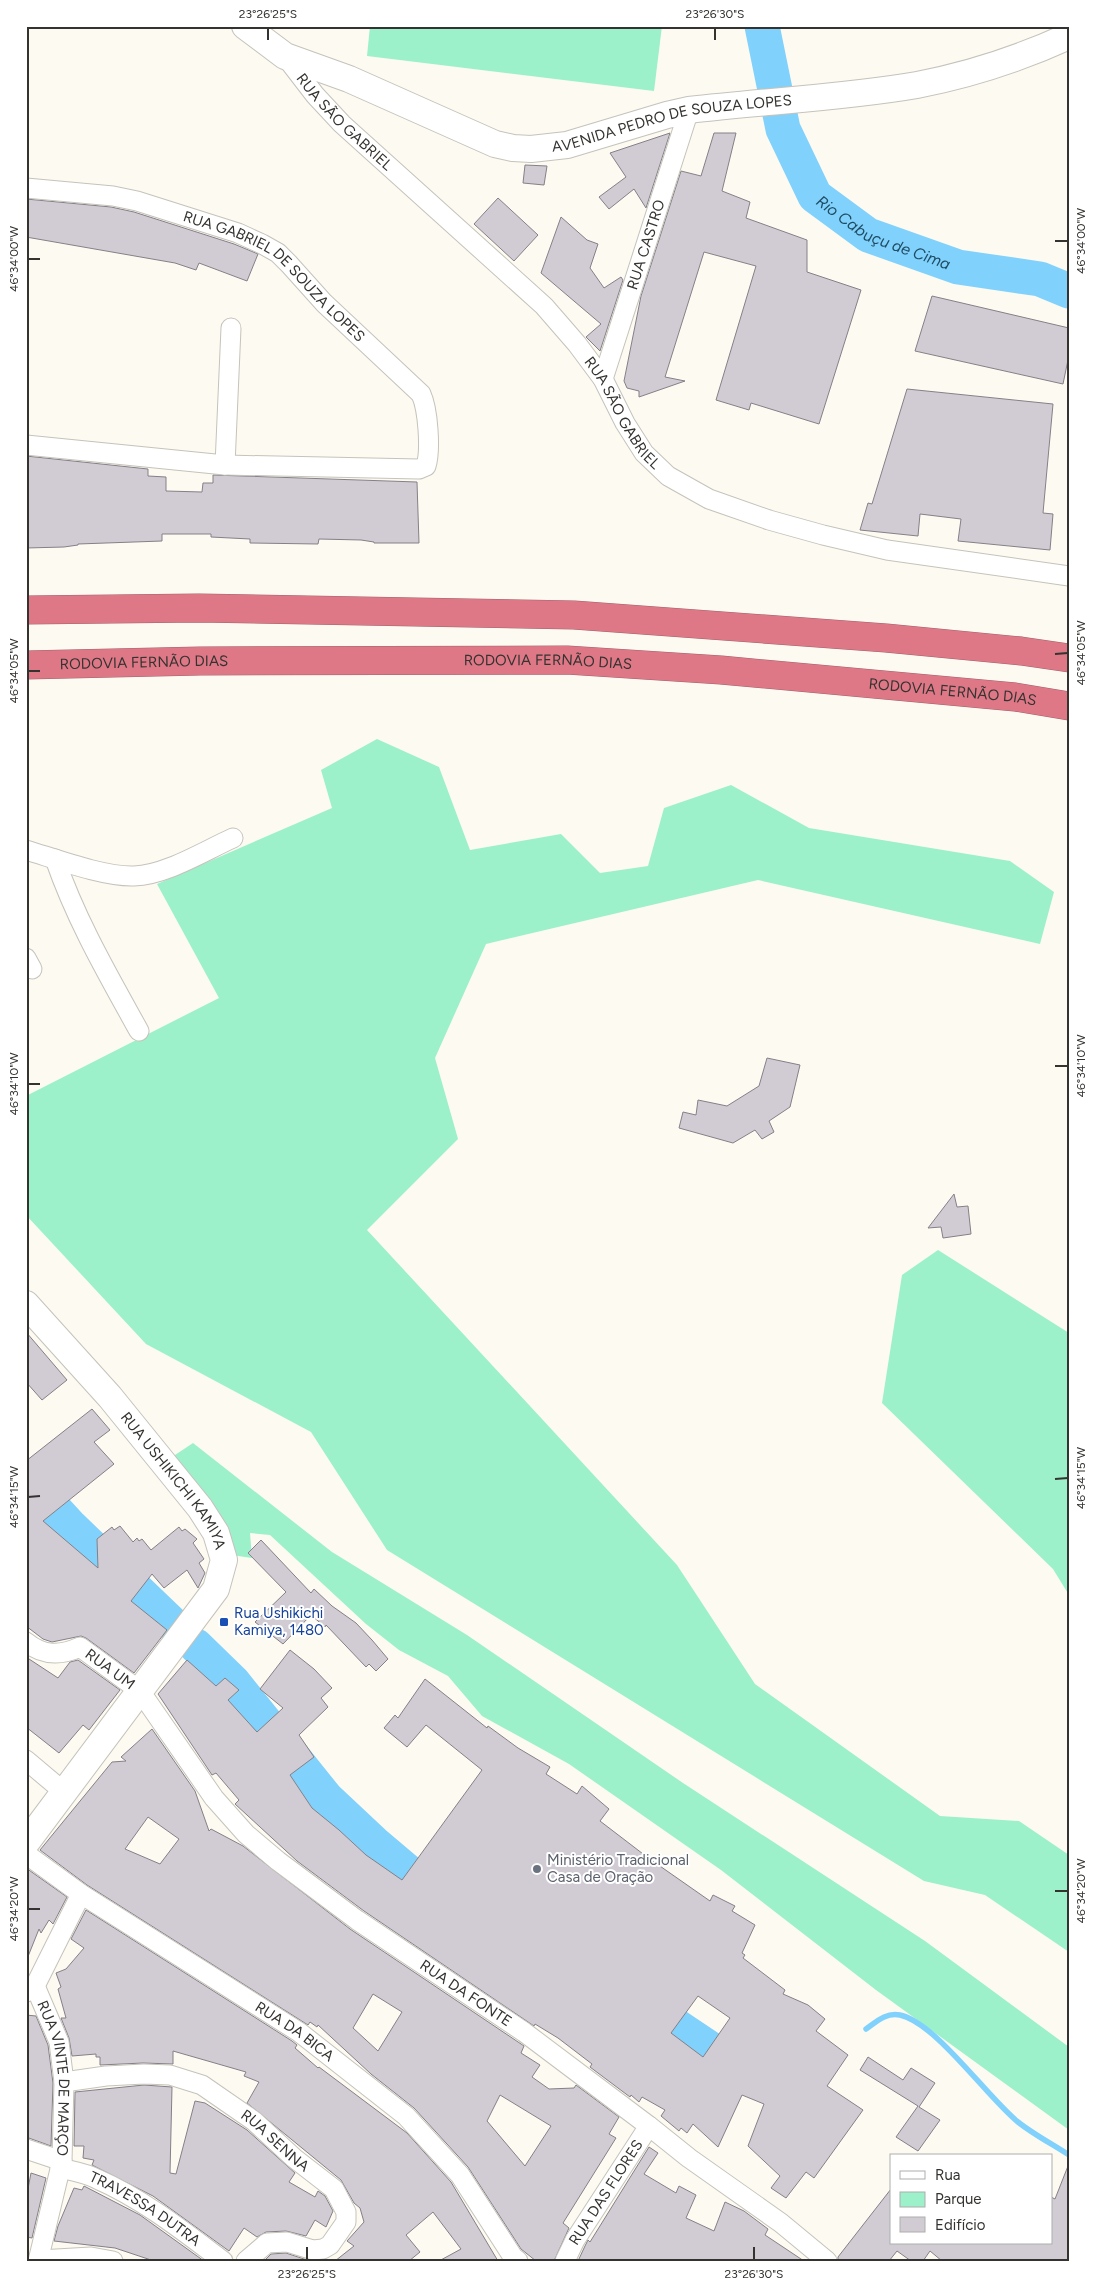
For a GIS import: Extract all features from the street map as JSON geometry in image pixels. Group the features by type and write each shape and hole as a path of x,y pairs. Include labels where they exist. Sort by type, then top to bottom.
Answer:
{"highway":[{"path":"26,610 199,608 574,615 886,638 1021,651 1069,658"},
{"name":"RODOVIA FERNÃO DIAS","path":"26,665 200,661 567,660 721,670 1015,697 1069,706"}],"main road":[{"path":"245,26 284,56"},
{"name":"AVENIDA PEDRO DE SOUZA LOPES","path":"284,56 349,79 495,144 531,150 567,145 689,110 845,94 917,84 985,68 1069,36"},
{"name":"RUA USHIKICHI KAMIYA","path":"26,1304 110,1397 200,1508 216,1533 224,1560 216,1589 26,1843"}],"street":[{"name":"RUA SÃO GABRIEL","path":"284,56 314,95 342,124 544,306 577,344 603,379 625,423 644,453 668,476 709,499 770,520 886,550 1069,576"},
{"name":"RUA CASTRO","path":"603,379 689,110"},
{"name":"RUA GABRIEL DE SOUZA LOPES","path":"26,188 113,196 137,201 238,233 278,253 324,303 420,394 425,403 427,414 427,458 426,466 419,469 225,465"},
{"path":"26,445 225,465 231,328"},
{"path":"26,850 111,873 134,876 150,874 174,865 233,838"},
{"path":"56,859 67,893 83,928 139,1032"},
{"name":"RUA UM","path":"26,1642 43,1652 53,1654 80,1648 140,1691"},
{"name":"RUA DA FONTE","path":"140,1691 214,1798 246,1834 278,1862 357,1920 524,2032 689,2158 750,2200 827,2261"},
{"path":"26,1760 64,1792"},
{"name":"RUA DA BICA","path":"26,1854 81,1894 299,2032 406,2116 460,2175 513,2257 518,2261"},
{"path":"31,1989 81,1894"},
{"name":"RUA VINTE DE MARÇO","path":"31,1989 59,2042 64,2082 61,2164 39,2260"},
{"name":"RUA SENNA","path":"64,2082 106,2076 144,2074 170,2075 202,2085 254,2121 294,2158 334,2189 344,2206 346,2222 330,2245 323,2249 313,2250 287,2242 274,2242 262,2246 246,2261"},
{"name":"RUA DAS FLORES","path":"565,2261 575,2240 649,2126"},
{"name":"TRAVESSA DUTRA","path":"26,2149 97,2178 150,2209 222,2261"},
{"path":"39,2260 91,2257 113,2261"}],"green space":[{"path":"370,26 662,26 654,91 367,56"},
{"path":"377,739 439,767 470,850 561,834 600,873 648,866 664,808 731,785 809,828 1010,861 1054,892 1040,944 758,880 486,944 435,1058 458,1139 367,1230 677,1565 755,1684 940,1816 1019,1821 1069,1855 1069,1952 985,1895 924,1881 387,1550 311,1432 146,1344 26,1215 26,1096 219,998 157,884 332,808 321,770"},
{"path":"938,1250 1069,1333 1069,1595 1053,1569 882,1403 902,1275"},
{"path":"193,1443 332,1552 467,1635 683,1783 925,1941 1069,2047 1069,2130 876,1990 721,1870 569,1764 482,1716 448,1676 399,1650 366,1624 270,1535 250,1533 252,1558 231,1555 169,1459"}],"building":[{"path":"670,133 646,208 634,189 609,209 599,197 626,177 610,153"},
{"path":"714,133 736,133 722,191 750,202 746,218 807,240 807,272 861,290 819,424 751,403 749,410 716,400 756,266 704,252 665,377 685,381 639,397 639,391 627,388 624,381 641,296 681,171 701,176"},
{"path":"525,165 547,166 544,185 523,183"},
{"path":"498,198 538,235 514,261 474,224"},
{"path":"26,199 111,207 134,212 234,244 258,254 247,281 199,263 196,270 175,263 26,237"},
{"path":"561,217 587,240 598,244 590,268 604,288 621,277 623,280 600,351 586,337 601,324 541,273"},
{"path":"932,296 1069,328 1069,355 1063,384 915,351"},
{"path":"907,389 1053,404 1043,513 1053,514 1050,550 958,541 961,519 920,514 918,536 860,530 868,503 872,504"},
{"path":"26,456 148,469 148,476 166,477 166,491 202,492 203,483 213,483 213,475 417,482 419,543 374,543 361,540 319,539 318,544 250,543 250,539 211,537 211,534 162,534 162,541 26,548"},
{"path":"767,1058 800,1065 790,1107 769,1121 774,1132 762,1139 755,1130 733,1143 679,1128 683,1112 696,1115 698,1100 727,1106 759,1086"},
{"path":"954,1194 957,1207 968,1206 971,1234 943,1238 941,1227 928,1228"},
{"path":"26,1332 67,1380 42,1400 26,1382"},
{"path":"92,1409 110,1430 94,1442 114,1464 43,1521 98,1568 97,1539 112,1527 114,1530 120,1526 133,1542 137,1538 139,1541 142,1539 151,1550 179,1527 182,1531 185,1529 197,1539 193,1543 204,1559 199,1563 205,1573 198,1588 187,1570 164,1588 152,1574 131,1601 167,1630 134,1673 86,1638 81,1636 52,1642 43,1639 26,1626 26,1461"},
{"path":"261,1540 311,1593 314,1589 332,1606 356,1623 372,1640 388,1659 376,1671 369,1664 366,1667 326,1625 325,1627 311,1615 283,1644 255,1622 286,1592 248,1553"},
{"path":"290,1650 314,1669 332,1688 321,1698 328,1707 299,1735 314,1757 290,1775 312,1808 366,1855 402,1880 482,1770 426,1725 407,1747 384,1728 395,1715 398,1718 425,1679 487,1728 488,1726 518,1748 550,1767 546,1774 577,1794 582,1786 609,1809 600,1821 647,1857 710,1901 713,1895 735,1906 732,1911 755,1925 742,1953 745,1955 743,1958 785,1990 783,1994 808,2005 825,2019 816,2031 848,2055 827,2086 863,2110 814,2178 806,2172 786,2198 771,2188 780,2176 748,2146 764,2104 742,2095 718,2147 693,2124 687,2133 681,2128 679,2131 661,2116 665,2110 642,2097 639,2102 631,2095 630,2097 590,2067 592,2064 558,2038 535,2024 534,2026 364,1911 297,1861 235,1804 239,1800 216,1773 212,1775 158,1694 187,1660 216,1686 225,1678 239,1690 228,1700 257,1732 283,1708 260,1689","holes":["698,1996 730,2018 703,2057 671,2033"]},
{"path":"26,1657 58,1678 70,1662 78,1660 120,1690 89,1730 83,1725 59,1753 26,1727"},
{"path":"152,1729 195,1791 209,1831 211,1829 243,1846 350,1929 524,2046 521,2053 540,2065 532,2077 549,2089 574,2088 576,2085 619,2117 609,2134 616,2138 563,2223 569,2228 554,2261 536,2261 521,2249 468,2167 414,2108 371,2074 318,2025 317,2027 310,2022 308,2025 87,1885 40,1850 112,1762 126,1761 121,1757","holes":["148,1817 179,1839 160,1864 125,1849","373,1994 402,2012 378,2051 353,2028","500,2095 551,2126 525,2166 487,2121"]},
{"path":"26,1868 67,1897 53,1924 49,1920 41,1933 39,1929 27,1959"},
{"path":"86,1910 292,2041 297,2045 295,2048 318,2068 407,2133 451,2182 498,2261 439,2261 461,2249 433,2212 406,2235 420,2252 409,2261 335,2261 354,2246 347,2241 364,2222 360,2208 354,2203 341,2180 247,2103 259,2082 244,2076 246,2072 173,2051 173,2064 100,2065 100,2057 96,2057 96,2054 72,2056 69,2038 61,2018 66,2018 58,1989 61,1987 56,1973 66,1969 84,1948 71,1939"},
{"path":"26,2015 36,2016 48,2045 53,2083 51,2146 26,2137"},
{"path":"868,2057 903,2080 911,2068 935,2083 919,2107 940,2120 918,2151 896,2137 918,2106 860,2070"},
{"path":"144,2085 172,2087 170,2173 176,2174 195,2101 205,2103 247,2130 295,2173 289,2182 315,2197 318,2191 325,2196 333,2211 326,2227 315,2220 306,2236 286,2231 266,2232 257,2237 244,2228 229,2251 153,2196 92,2165 94,2160 83,2158 84,2146 74,2146 75,2092"},
{"path":"649,2147 658,2153 644,2174 676,2193 679,2186 696,2195 686,2218 714,2231 725,2202 744,2211 768,2229 765,2235 804,2261 578,2261 588,2240 590,2242"},
{"path":"1068,2166 1069,2261 942,2261 930,2251 923,2261 911,2261 897,2251 889,2261 838,2261 838,2257 890,2190 890,2244 1052,2244 1052,2198 1055,2199"},
{"path":"31,2173 46,2178 32,2238 26,2237 26,2199"},
{"path":"84,2186 140,2215 204,2261 154,2261 115,2248 54,2241 58,2226 74,2188 82,2190"},
{"path":"286,2253 310,2261 264,2261 271,2254"}],"waterway":[{"name":"Rio Cabuçu de Cima","path":"762,26 783,129 815,196 868,235 958,267 1040,279 1069,291"},
{"path":"26,1478 71,1527 170,1622"},
{"path":"196,1646 233,1682 326,1798 374,1843 445,1903"},
{"path":"636,1999 739,2068"},
{"path":"866,2029 881,2018 895,2014 914,2021 945,2046 1018,2122 1069,2155"}],"place":[{"name":"Rua Ushikichi Kamiya, 1480","path":"224,1622"},
{"name":"Ministério Tradicional Casa de Oração","path":"537,1869"}]}
